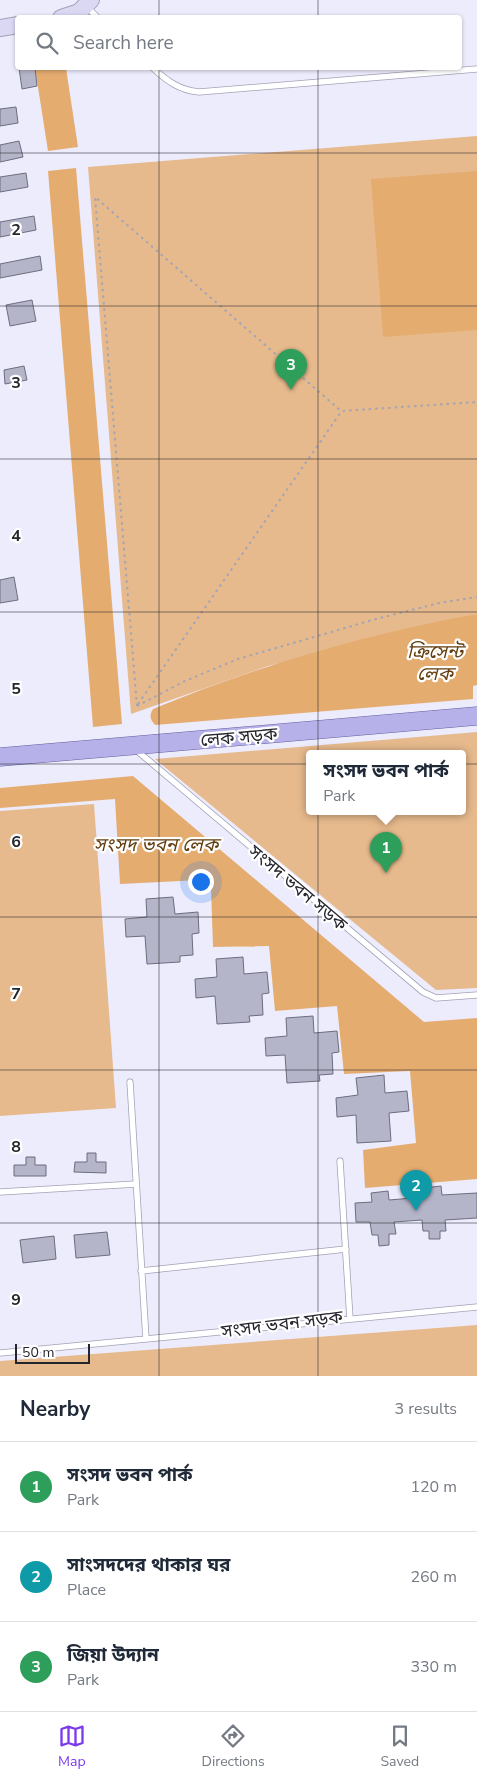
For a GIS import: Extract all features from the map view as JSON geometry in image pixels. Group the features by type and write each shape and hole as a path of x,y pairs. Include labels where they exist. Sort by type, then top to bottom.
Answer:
{"main road":[{"name":"লেক সড়ক","path":"0,757 137,751 477,716"},
{"path":"0,767 137,751 477,728"}],"street":[{"path":"72,15 92,8"},
{"path":"0,28 15,26"}],"lane":[{"path":"155,70 180,89 199,92 477,69"},
{"name":"সংসদ ভবন সড়ক","path":"137,751 423,992 436,998 477,995"},
{"path":"130,1082 146,1339"},
{"name":"সংসদ ভবন সড়ক","path":"0,1353 350,1319 340,1161"},
{"path":"0,1192 136,1184"},
{"path":"141,1271 346,1249"},
{"path":"350,1319 477,1307"}],"path":[{"path":"137,706 95,197 342,412 477,402"},
{"path":"137,706 342,412"},
{"path":"137,706 185,680 238,659 376,619 439,603 477,597"}],"shaded area":[{"path":"477,136 477,614 268,666 131,714 88,167"},
{"path":"477,732 477,988 436,990 155,759"},
{"path":"94,804 116,1108 0,1116 0,811"},
{"path":"477,1325 477,1376 0,1376 0,1361"}],"water":[{"path":"35,70 66,70 78,147 48,151"},
{"path":"76,168 122,724 93,727 48,171"},
{"path":"477,171 477,330 383,337 371,179"},
{"name":"ক্রিসেন্ট লেক","path":"477,614 477,685 473,686 473,699 155,725 151,719 153,709 272,665 394,631"},
{"name":"সংসদ ভবন লেক","path":"133,776 424,1022 477,1018 477,1179 365,1188 363,1150 416,1143 410,1071 344,1074 337,1006 275,1011 269,946 213,947 211,888 201,880 120,884 115,799 0,808 0,788"}],"building":[{"path":"19,70 35,70 37,86 22,89"},
{"path":"16,107 18,123 0,126 0,109"},
{"path":"19,141 23,157 0,162 0,145"},
{"path":"26,173 28,187 0,192 0,177"},
{"path":"34,216 36,230 0,237 0,222"},
{"path":"40,256 42,270 0,278 0,264"},
{"path":"32,300 36,321 10,326 6,305"},
{"path":"24,366 27,380 5,384 4,370"},
{"path":"14,577 18,600 0,603 0,580"},
{"path":"173,897 175,914 198,912 199,933 192,934 193,955 180,956 180,962 147,964 145,936 126,937 125,919 147,917 146,899"},
{"path":"243,957 244,974 267,972 269,993 262,994 263,1015 249,1016 250,1022 217,1024 215,996 196,998 195,979 217,977 216,959"},
{"path":"313,1016 314,1033 337,1031 339,1052 332,1053 333,1074 319,1075 320,1081 287,1083 285,1055 266,1056 265,1038 287,1036 286,1018"},
{"path":"384,1075 385,1093 407,1091 409,1111 389,1113 391,1141 357,1143 356,1115 337,1117 336,1098 358,1095 356,1078"},
{"path":"87,1153 96,1153 96,1162 106,1162 106,1173 74,1172 75,1162 87,1162"},
{"path":"26,1157 35,1157 35,1165 46,1165 46,1176 14,1176 14,1165 26,1165"},
{"path":"441,1186 442,1195 477,1193 477,1218 445,1220 446,1231 440,1231 440,1239 429,1239 429,1231 423,1231 422,1220 394,1222 396,1234 389,1234 389,1245 379,1246 378,1235 372,1235 370,1222 356,1222 355,1203 372,1202 371,1193 388,1191 389,1200 424,1197 424,1188"},
{"path":"107,1232 110,1255 76,1258 74,1235"},
{"path":"54,1236 56,1259 23,1263 20,1240"}],"place":[{"name":"জিয়া উদ্যান","path":"291,390"},
{"name":"সংসদ ভবন পার্ক","path":"386,873"},
{"name":"সাংসদদের থাকার ঘর","path":"416,1211"}]}
